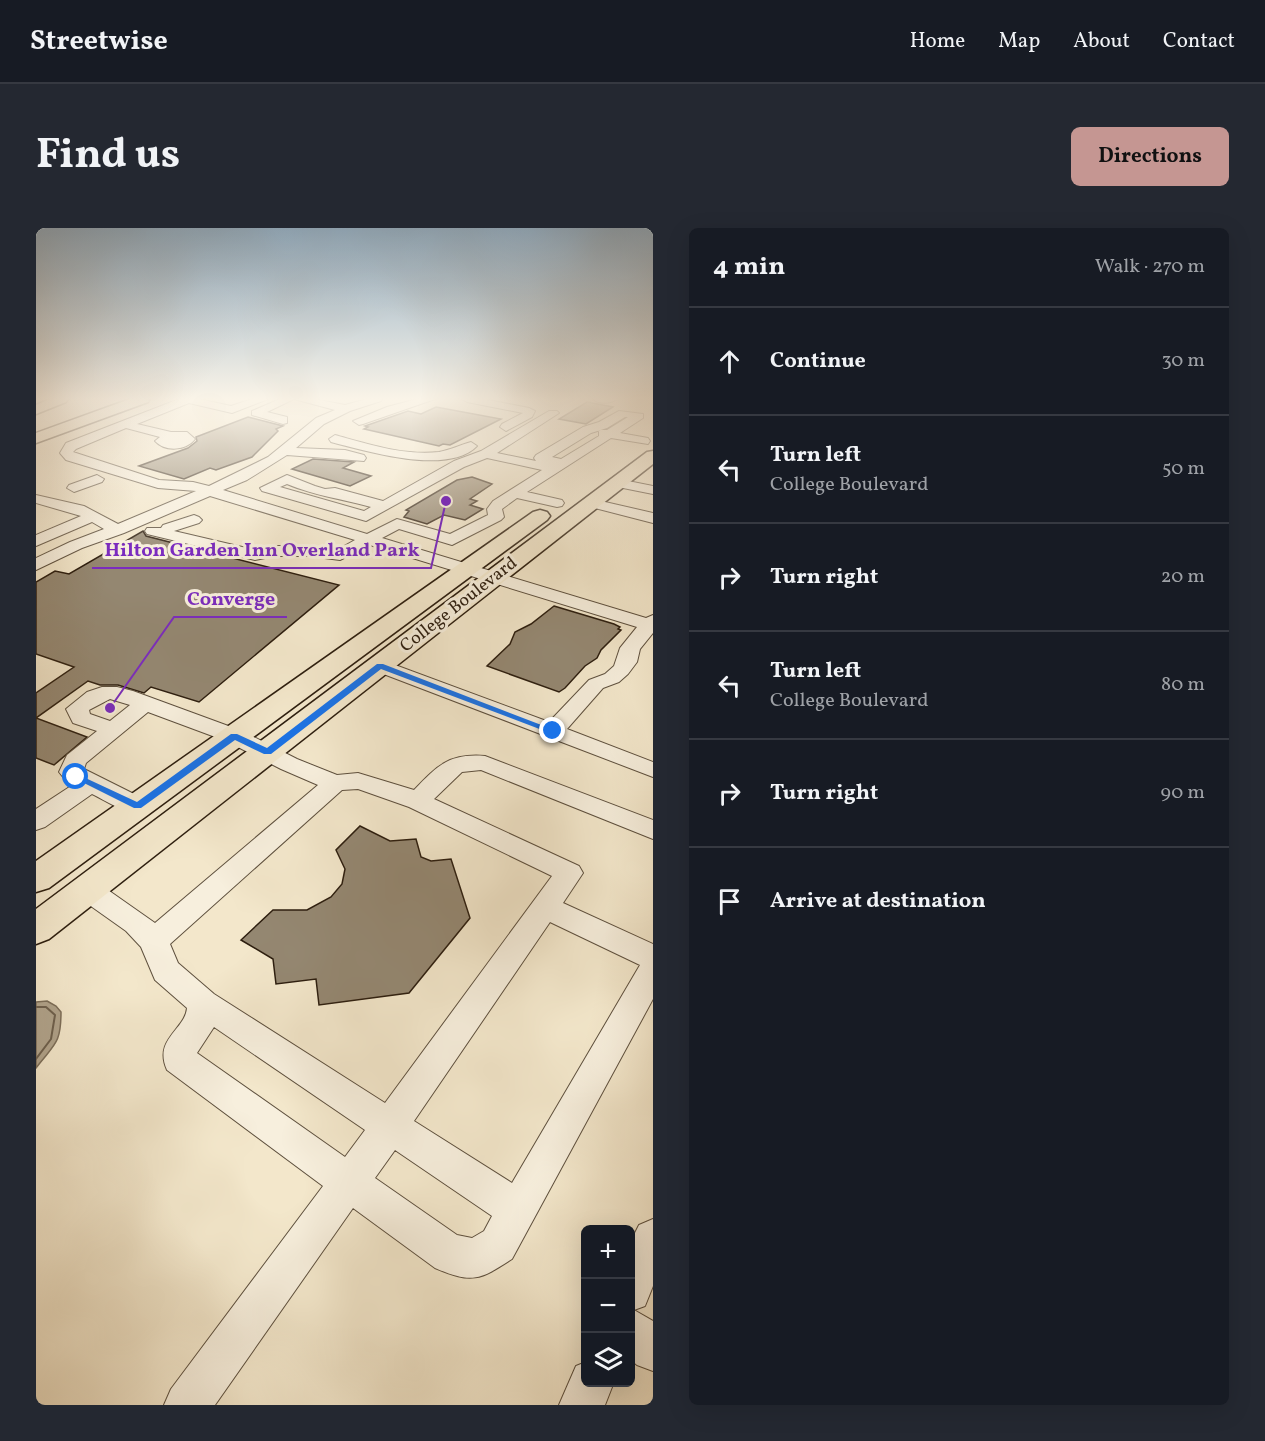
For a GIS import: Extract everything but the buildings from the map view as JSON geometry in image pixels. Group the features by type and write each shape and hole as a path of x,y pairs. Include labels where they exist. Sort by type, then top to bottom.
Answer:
{"main road":[{"name":"College Boulevard","path":"36,879 557,503 634,454"},
{"name":"College Boulevard","path":"36,930 618,483 642,454"}],"street":[{"path":"69,454 158,484 185,485 209,491 651,623 630,648 627,662 621,670 612,678 596,684 553,731"},
{"path":"136,531 209,491 259,468 281,454"},
{"path":"344,454 435,477"},
{"path":"411,454 443,454"},
{"path":"330,492 333,488 313,482 287,479 267,488 366,516 474,454"},
{"path":"511,454 558,466"},
{"path":"548,454 541,458 558,466"},
{"path":"36,499 79,509 94,518 136,531 255,555 275,551 309,551 340,555 397,524 452,540 495,517 494,509 498,504 578,454"},
{"path":"74,488 117,471"},
{"path":"618,483 653,490"},
{"path":"283,514 330,492 385,506"},
{"path":"514,493 557,503"},
{"path":"592,503 653,518"},
{"path":"36,542 73,523 94,518"},
{"path":"36,565 68,549 136,531 194,520"},
{"path":"36,580 69,562 73,557 68,549"},
{"path":"380,666 653,770"},
{"path":"113,729 81,718 77,709 96,695 110,691 234,736 335,783 358,781 368,783 418,801 569,873 350,1182 187,1405"},
{"path":"137,806 76,777 71,772 75,760 145,704"},
{"path":"418,801 453,765 469,760 485,763 653,830"},
{"path":"154,941 335,783"},
{"path":"36,820 90,784"},
{"path":"88,890 136,923 154,941 166,971 203,1003 518,1210"},
{"path":"545,907 653,957"},
{"path":"203,1003 202,1018 183,1043 179,1059 449,1254 476,1259 498,1245 653,969"},
{"path":"635,1280 653,1239"},
{"path":"634,1333 653,1349"},
{"path":"582,1405 590,1387"}],"water":[{"path":"47,1001 61,1012 60,1031 55,1043 36,1068 36,1002"}],"place":[{"name":"Hilton Garden Inn Overland Park","path":"446,501"},
{"name":"Converge","path":"110,708"}],"route":[{"path":"76,777 137,806 234,736 267,752 380,666 553,731"}]}
